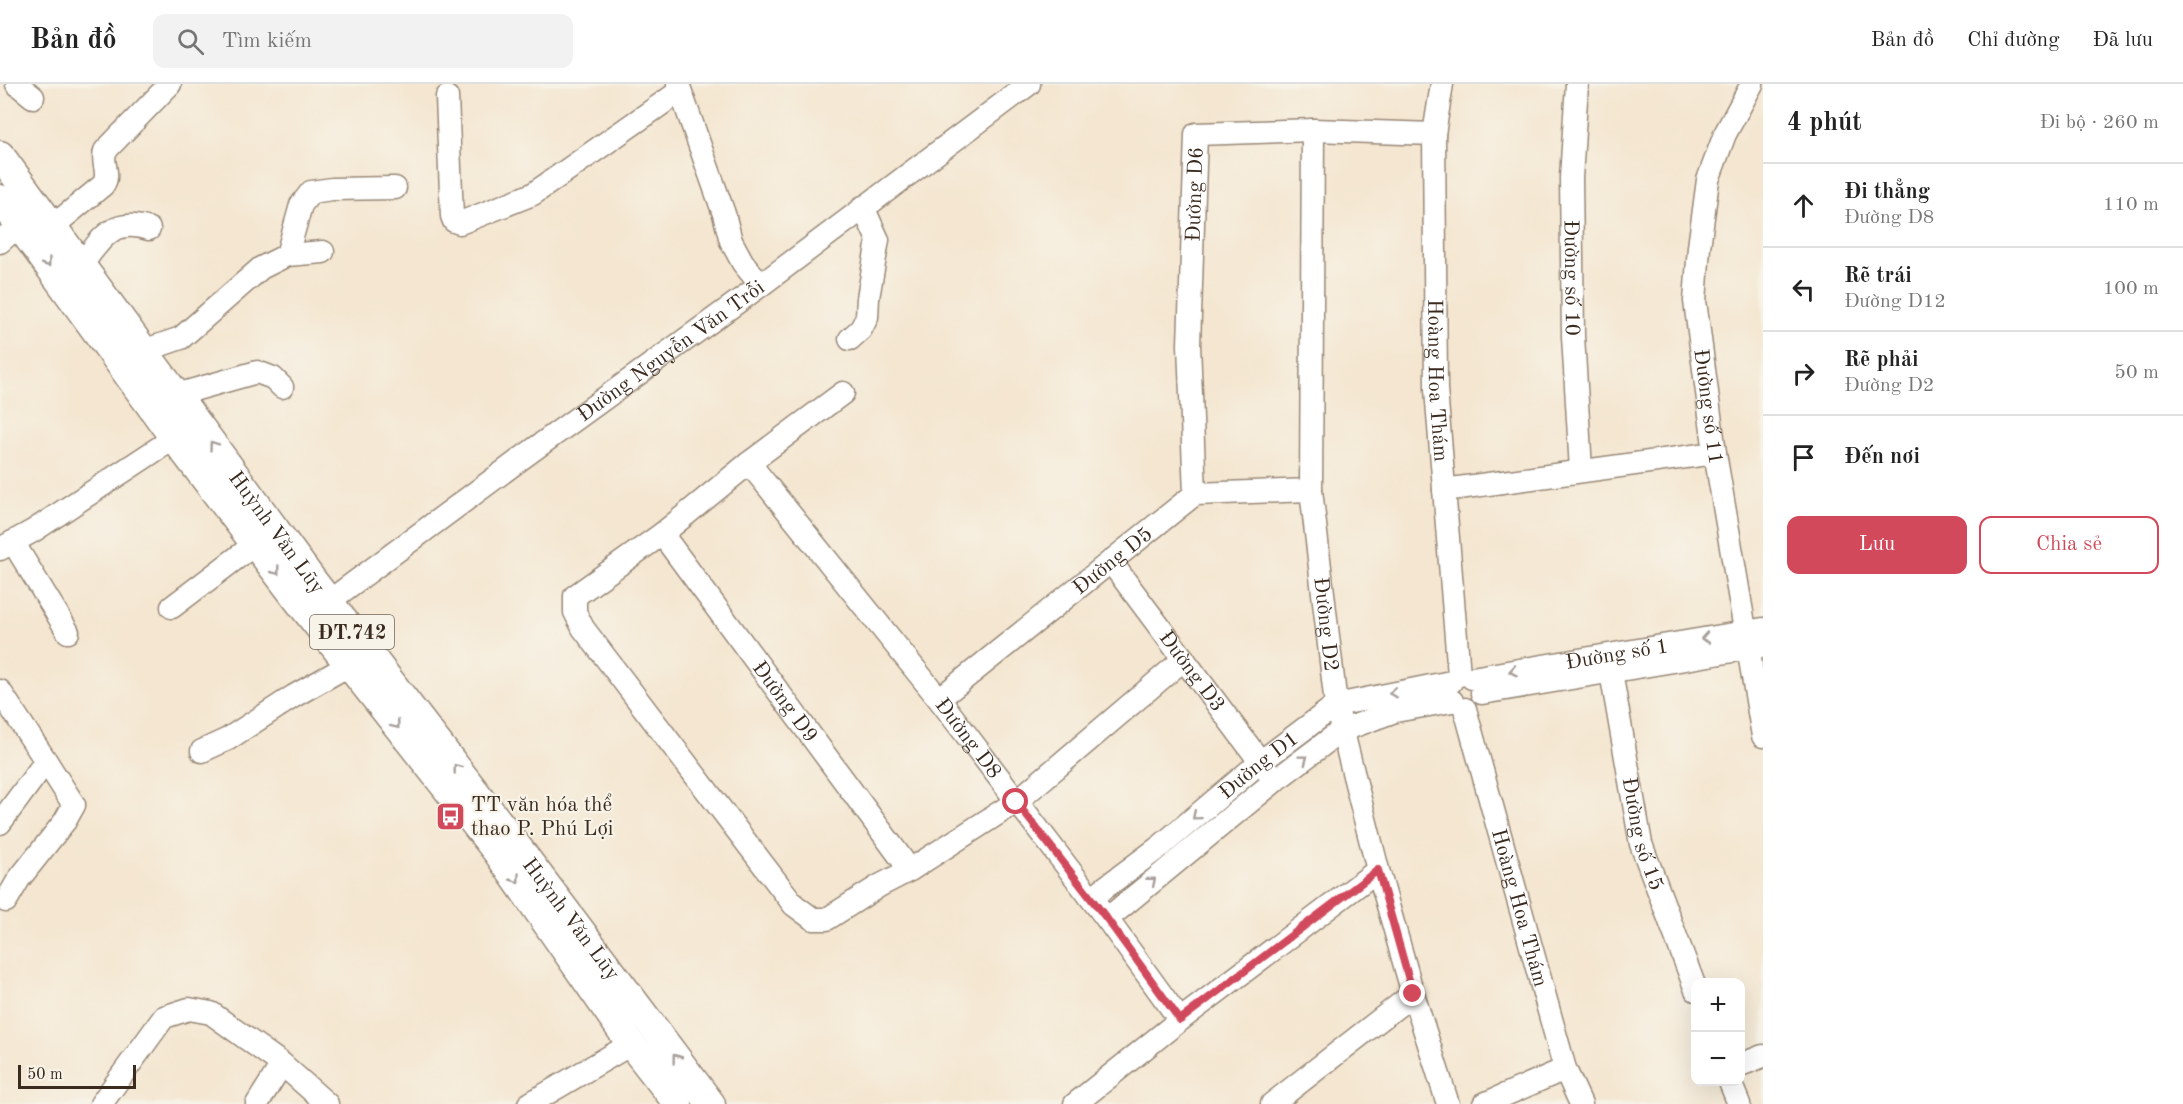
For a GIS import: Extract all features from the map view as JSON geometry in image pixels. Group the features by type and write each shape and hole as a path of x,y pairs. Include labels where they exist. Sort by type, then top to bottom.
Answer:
{"main road":[{"name":"Huỳnh Văn Lũy","path":"0,155 176,395 320,608 711,1104"},
{"name":"Huỳnh Văn Lũy","path":"0,199 9,233 174,438 255,544 320,608 349,665 497,852 631,1044 678,1104"}],"street":[{"path":"52,226 103,185 107,176 103,156 105,151 170,84"},
{"name":"Đường Nguyễn Văn Trỗi","path":"320,608 761,285 1029,84"},
{"name":"Hoàng Hoa Thám","path":"1442,84 1434,134 1436,389 1463,689 1565,1070 1581,1104"},
{"name":"Đường số 10","path":"1577,84 1571,178 1573,336 1581,470"},
{"name":"Đường số 11","path":"1752,84 1725,134 1708,180 1695,301 1715,453 1754,639 1763,736"},
{"path":"447,97 452,216 454,221 460,223 533,194 679,87 724,214 731,241 743,263 761,285"},
{"name":"Đường D6","path":"1195,494 1189,345 1196,134 1313,130 1434,134"},
{"name":"Đường D2","path":"1313,130 1311,490 1336,705 1378,870 1413,994 1448,1104"},
{"path":"287,255 301,204 310,192 332,189 395,188"},
{"path":"850,339 861,329 867,317 878,240 863,207"},
{"path":"81,266 106,233 122,227 138,225 149,229"},
{"path":"143,351 181,338 261,268 287,255 323,252"},
{"path":"176,395 257,372 273,378 282,387"},
{"path":"843,393 749,463 662,534 575,596 575,612 584,628 794,905 813,919 827,919 879,886 910,870 1016,802 1184,659"},
{"path":"68,632 7,545 33,531 174,438"},
{"path":"1444,490 1715,453"},
{"name":"Đường D8","path":"749,463 939,699 1107,919 1180,1020"},
{"path":"1195,494 1311,490"},
{"name":"Đường D5","path":"939,699 1195,494"},
{"name":"Đường D9","path":"662,534 910,870"},
{"path":"172,607 255,544"},
{"name":"Đường D3","path":"1111,562 1259,763 1276,780"},
{"name":"Đường số 1","path":"1463,689 1611,672 1754,639"},
{"name":"Đường số 1","path":"1463,689 1754,639"},
{"path":"202,751 228,739 294,696 349,665"},
{"name":"Đường số 15","path":"1611,672 1641,844 1691,979"},
{"name":"Đường D1","path":"1107,919 1169,852 1259,763 1336,705 1463,689"},
{"name":"Đường D1","path":"1091,898 1169,852 1276,780 1341,731 1463,689"},
{"path":"0,691 74,805 65,821 19,879 6,902"},
{"path":"0,823 46,761"},
{"path":"1075,1104 1180,1020 1378,870"},
{"path":"1272,1104 1413,994"},
{"path":"101,1104 164,1017 189,1009 211,1013 282,1064 327,1104"},
{"path":"529,1104 631,1044"},
{"path":"1745,1063 1763,1056"},
{"path":"256,1104 282,1064"},
{"path":"1484,1104 1565,1070"},
{"path":"1732,1086 1739,1104"}],"place":[{"name":"TT văn hóa thể thao P. Phú Lợi","path":"450,816"}],"route":[{"path":"1016,802 1107,919 1180,1020 1378,870 1413,994"}]}
